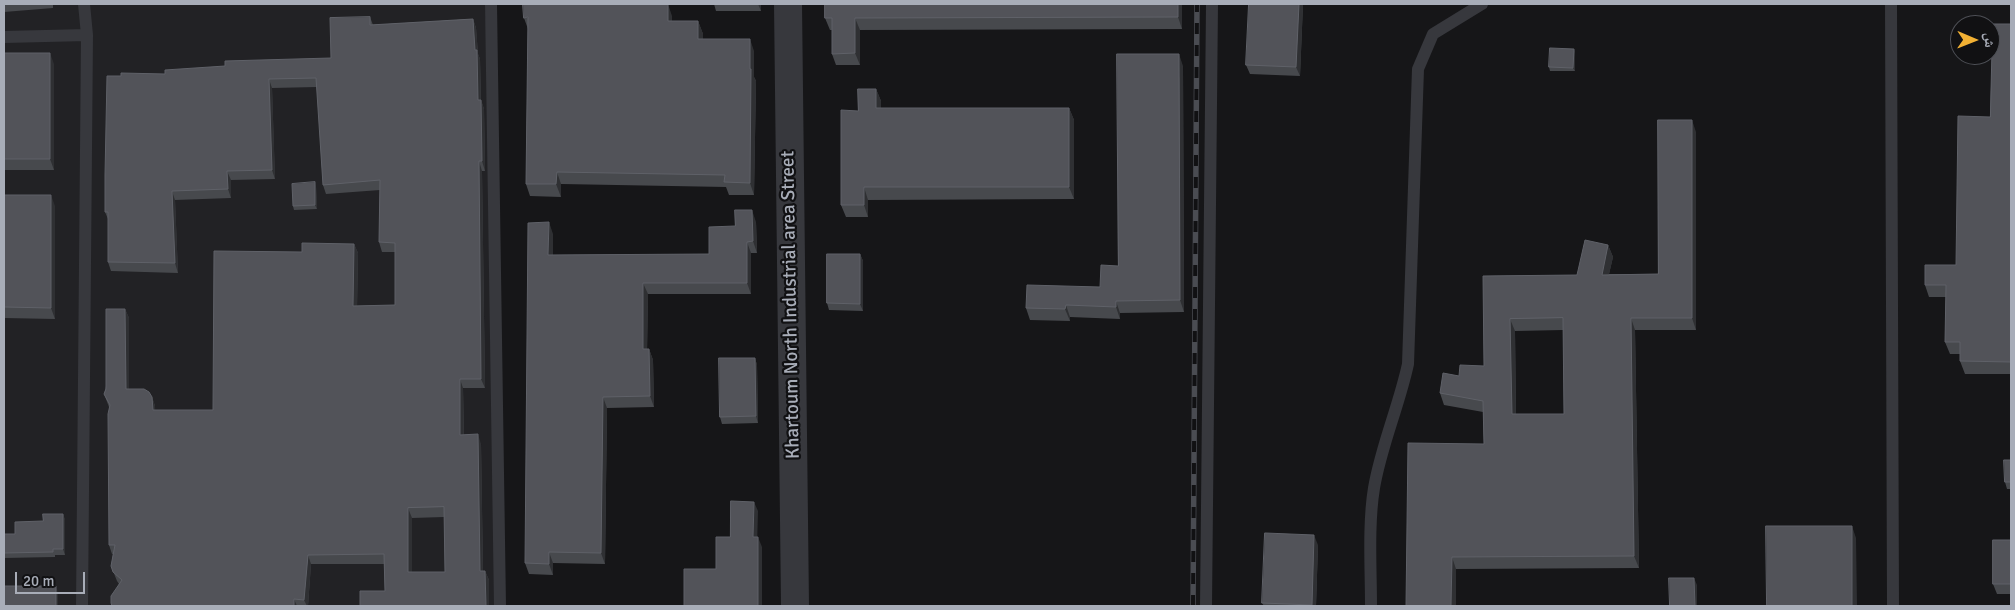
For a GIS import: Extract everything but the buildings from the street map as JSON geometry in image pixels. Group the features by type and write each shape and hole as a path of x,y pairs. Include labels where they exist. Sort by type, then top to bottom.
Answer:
{"street":[{"name":"Khartoum North Industrial area Street","path":"788,4 795,606"}],"lane":[{"path":"82,606 87,35 84,4"},
{"path":"491,4 500,606"},
{"path":"1206,606 1212,4"},
{"path":"1371,606 1371,543 1374,490 1382,453 1402,391 1408,364 1418,69 1433,34 1482,4"},
{"path":"1891,4 1893,606"},
{"path":"4,37 87,35"}],"shaded area":[{"path":"4,4 485,4 489,67 503,606 4,606"}],"railway":[{"path":"1193,606 1197,4"}]}
